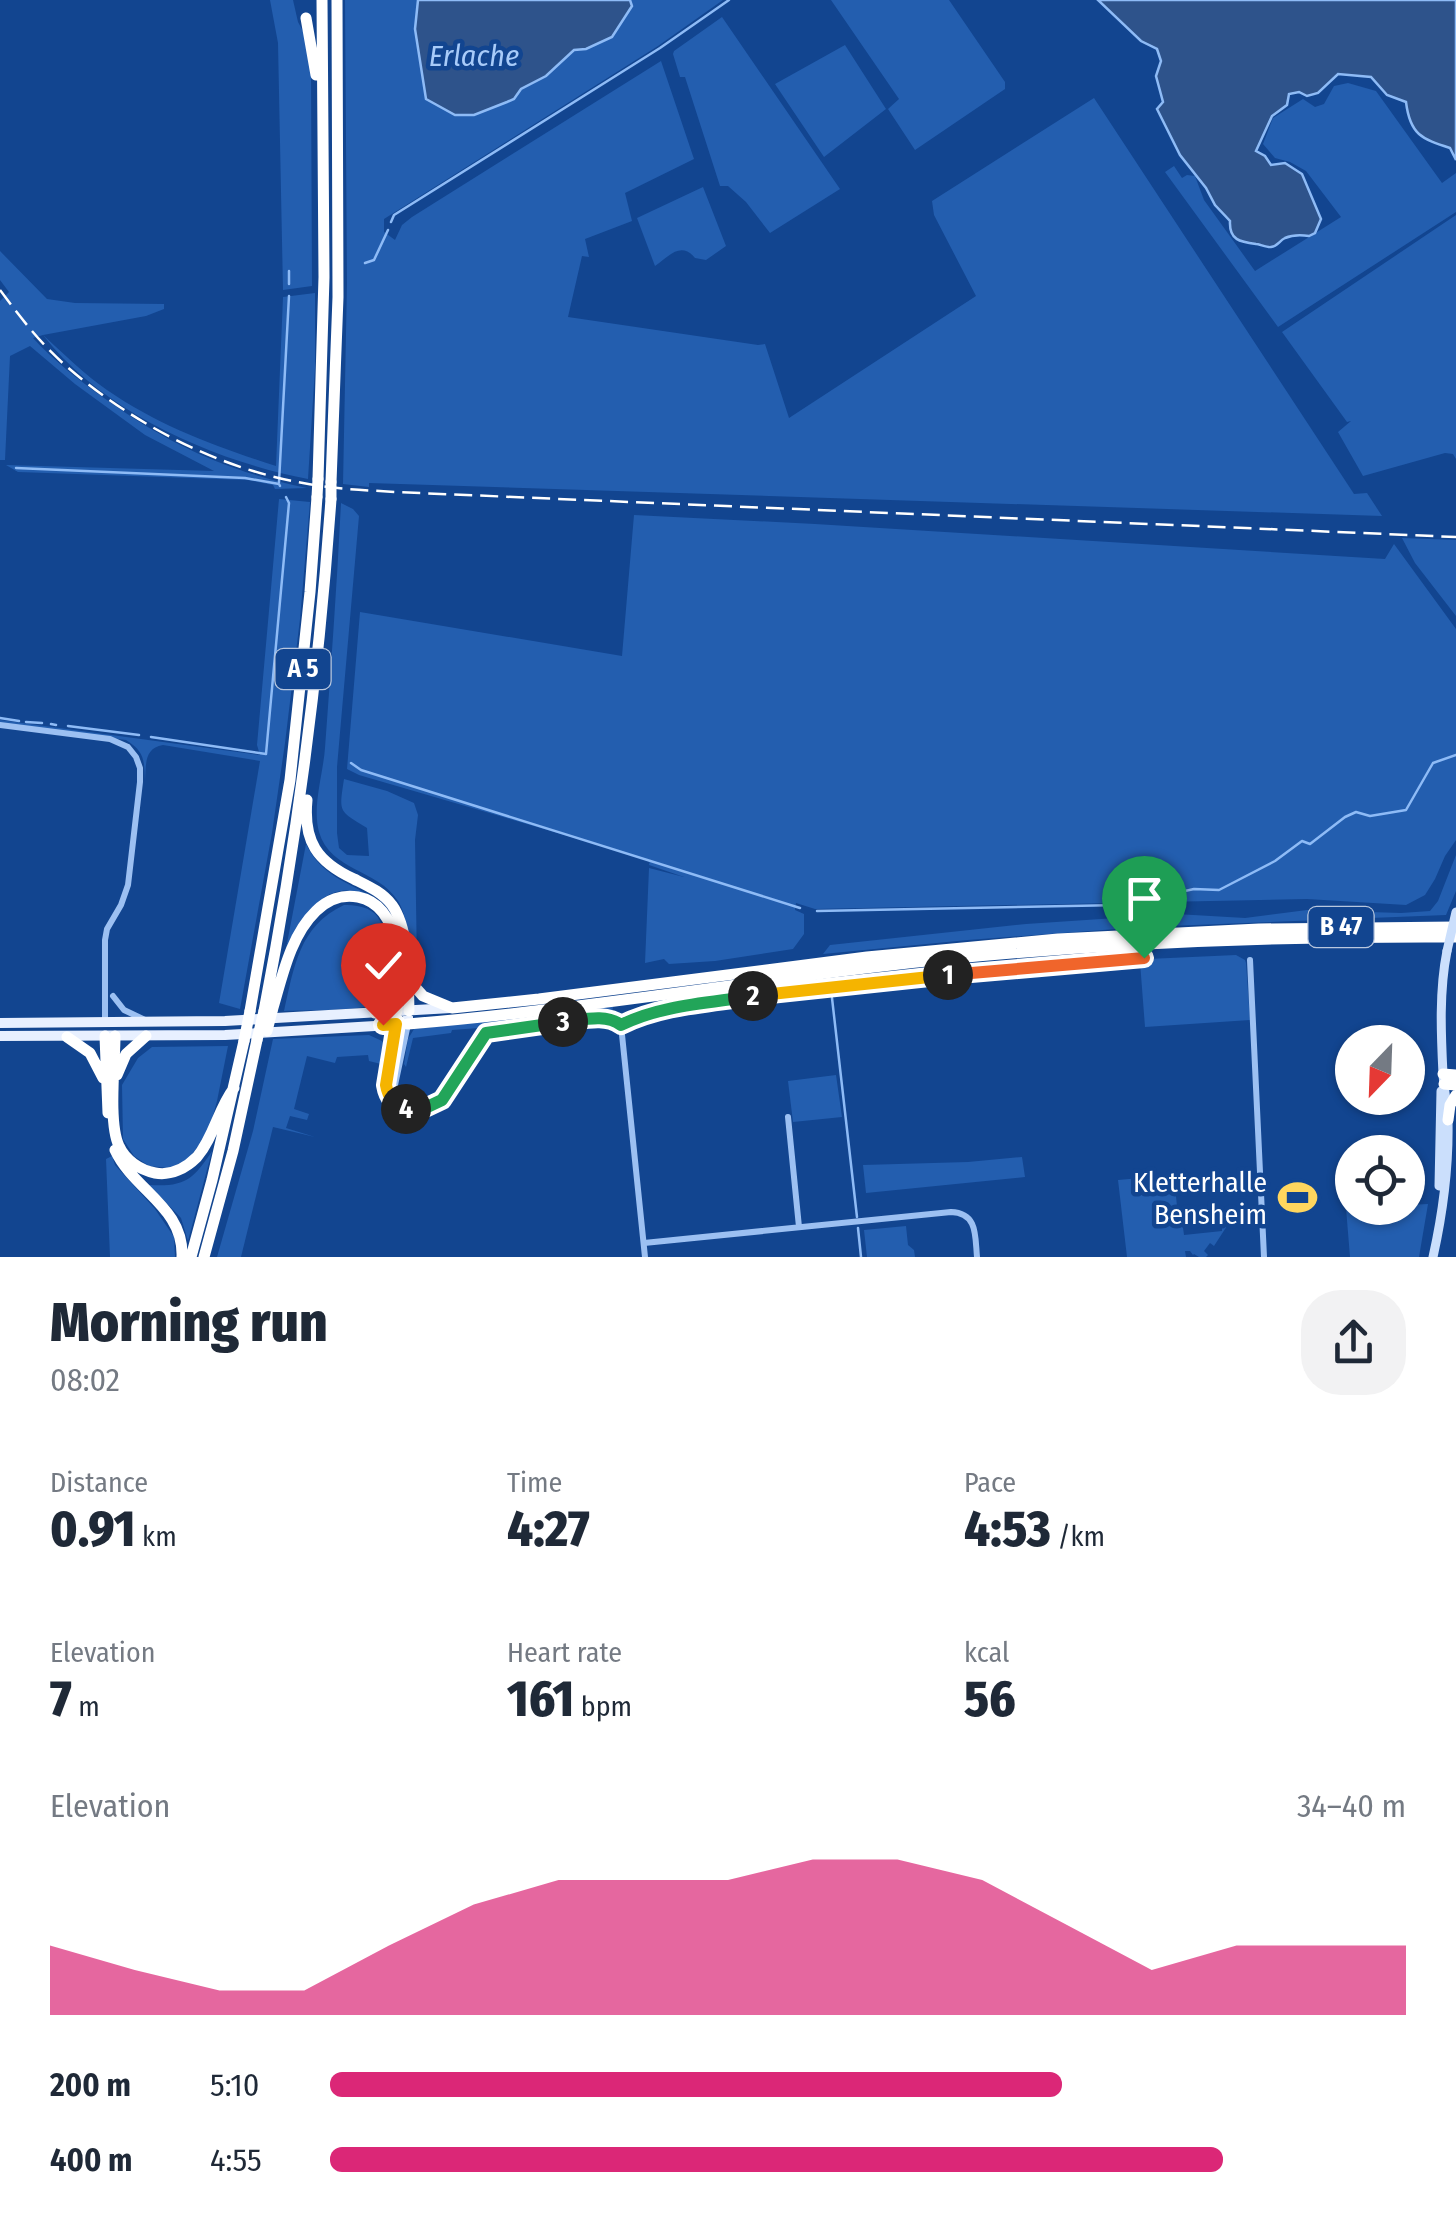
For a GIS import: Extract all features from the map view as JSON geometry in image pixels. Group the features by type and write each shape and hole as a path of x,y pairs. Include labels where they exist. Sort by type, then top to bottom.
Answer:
{"highway":[{"name":"A 5","path":"322,0 325,480"},
{"name":"A 5","path":"190,1257 234,1088 255,1041 306,762 325,580 324,498 338,297 337,0"},
{"path":"306,18 316,66 318,104 323,112"},
{"name":"A 5","path":"262,1011 324,498"},
{"path":"306,762 306,814 314,847 330,866 378,891 394,907 402,930 402,1018"},
{"path":"204,1257 251,1069 260,1057 255,1041 262,1011 308,920 318,909 339,897 363,898 382,910 394,936 403,979 422,996 452,1008"},
{"name":"B 47","path":"452,1008 867,958 1058,940 1259,928 1456,926"},
{"name":"B 47","path":"402,1018 490,1017 876,967 1026,952 1239,940 1456,937"},
{"path":"375,1014 403,979"},
{"path":"110,1030 110,1134 114,1150 133,1178 175,1223 182,1257"},
{"path":"110,1083 126,1054 146,1036"},
{"path":"67,1037 90,1052 110,1083 119,1146 140,1168 167,1174 189,1164 200,1154 234,1088"},
{"path":"1448,1120 1456,1094"}],"main road":[{"name":"B 47","path":"0,1023 146,1036 298,1032 452,1008"},
{"name":"B 47","path":"0,1036 67,1037 155,1023 375,1014 402,1018"}],"street":[{"path":"0,726 110,739 128,747 136,756 140,782 128,885 105,940 110,1030"},
{"path":"1429,1257 1444,1198 1450,1080 1443,971 1456,911"},
{"path":"621,1025 657,1011 764,994 1144,958"},
{"path":"1250,960 1264,1257"},
{"path":"106,980 112,996 124,1010 155,1023"},
{"path":"110,1030 112,996"},
{"path":"402,1018 392,1100 407,1109 423,1109 442,1100 475,1046 491,1030 616,1020 621,1025 645,1257"},
{"path":"1429,1257 1438,1194 1440,1108 1450,1080"},
{"path":"788,1117 799,1227"},
{"path":"644,1243 960,1212 971,1220 977,1257"}],"shaded area":[{"path":"270,0 293,0 311,71 312,286 283,290 278,43"},
{"path":"345,0 418,0 415,29 426,99 455,115 474,115 514,99 521,89 546,76 575,50 612,37 632,6 630,0 723,0 658,46 384,219 384,232 395,240 402,225 412,217 661,61 694,159 625,193 632,221 585,239 589,257 582,256 568,317 765,344 789,418 976,296 934,215 932,201 1094,98 1354,494 1367,493 1382,516 343,484 347,283"},
{"path":"831,0 949,0 1005,82 1005,89 915,150 888,109 899,99"},
{"path":"722,17 840,189 770,233 746,202 728,186 720,186 685,77 680,77 673,54"},
{"path":"845,45 886,109 824,157 775,84"},
{"path":"1348,83 1376,91 1442,183 1456,173 1456,212 1278,327 1165,172 1174,166 1182,178 1195,176 1204,200 1255,271 1341,217 1306,171 1275,158 1263,144 1273,118 1303,99 1315,107 1324,104 1334,86"},
{"path":"703,187 726,246 706,260 680,250 655,266 637,218"},
{"path":"1456,215 1456,459 1445,453 1363,476 1338,432 1351,421 1347,422 1282,332"},
{"path":"0,251 47,299 164,304 164,309 146,316 33,338 95,391 177,443 251,474 307,488 275,489 273,485 248,480 18,472 6,465 214,471 145,435 30,346 10,356 5,460 0,460 0,301 9,292 0,280"},
{"path":"315,293 308,479 235,460 162,429 96,387 67,363 43,335 127,403 210,443 276,466 283,297"},
{"path":"279,499 310,502 285,743 240,1009 219,1003 260,761 163,745 149,753 145,781 142,757 126,740 0,720 260,755 257,745"},
{"path":"341,503 359,516 337,767 339,848 347,855 369,856 367,828 343,810 344,779 414,803 418,815 417,964 411,961 406,922 398,901 379,882 333,855 317,822"},
{"path":"634,515 1385,559 1394,544 1456,629 1456,840 1425,895 1406,905 1307,899 815,909 796,903 795,910 804,914 804,934 793,949 715,961 669,964 664,959 645,963 649,868 684,877 649,865 650,860 347,769 360,612 622,656"},
{"path":"1402,538 1456,540 1456,616 1415,563"},
{"path":"306,844 326,870 373,897 345,891 320,900 305,918 284,959"},
{"path":"1456,855 1456,891 1446,915 1143,927 823,954 830,945 1026,924 1176,914 1245,918 1307,910 1430,911 1438,901"},
{"path":"344,905 367,909 379,919 389,949 388,989 376,1002 364,1007 284,1011 308,936 317,924"},
{"path":"1236,955 1246,963 1250,1020 1145,1027 1140,962"},
{"path":"613,1007 612,1013 452,1030 413,1038 406,1067 404,1064 408,1039 414,1029"},
{"path":"369,1035 382,1041 388,1051 385,1065 369,1061 368,1055 337,1057 335,1063 307,1056 294,1109 309,1114 307,1120 290,1116 286,1128 315,1137 273,1127 241,1257 217,1257 253,1131 273,1039"},
{"path":"228,1046 208,1134 187,1160 169,1168 149,1166 134,1156 123,1139 122,1085 138,1058 152,1047"},
{"path":"836,1075 842,1117 793,1122 788,1081"},
{"path":"212,1151 188,1241 181,1218 149,1185 187,1180"},
{"path":"112,1156 115,1165 155,1209 174,1237 175,1257 110,1257 106,1159"},
{"path":"1022,1157 1025,1177 866,1193 863,1165"},
{"path":"1174,1175 1178,1217 1258,1208 1258,1216 1249,1217 1248,1212 1182,1220 1184,1235 1222,1231 1222,1226 1227,1226 1214,1246 1210,1243 1204,1251 1206,1257 1185,1251 1186,1257 1127,1257 1118,1180"},
{"path":"1347,1225 1424,1225 1419,1257 1350,1257"},
{"path":"906,1226 908,1245 915,1257 867,1257 864,1230"}],"water":[{"name":"Erlache","path":"418,0 630,0 632,6 612,37 574,50 546,76 521,89 514,99 474,115 455,115 426,99 415,29"},
{"path":"1098,0 1456,0 1456,160 1450,148 1414,129 1406,102 1387,95 1371,77 1338,74 1318,93 1289,94 1287,105 1272,116 1256,151 1271,165 1285,163 1302,174 1321,219 1315,233 1288,237 1270,247 1240,241 1234,236 1230,221 1180,155 1157,109 1163,102 1156,76 1161,61 1157,49 1141,41"}],"waterway":[{"path":"391,222 394,215 660,48 729,0"},
{"path":"365,263 374,260 388,230"},
{"path":"289,271 289,284"},
{"path":"279,482 289,296"},
{"path":"16,468 245,478 280,486"},
{"path":"151,737 266,754 289,503 286,497"},
{"path":"0,718 19,721"},
{"path":"26,722 42,723"},
{"path":"51,724 56,725"},
{"path":"68,726 139,735"},
{"path":"817,911 1121,905 1194,889 1219,890 1275,861 1302,841 1310,844 1356,812 1370,816 1406,810 1433,763 1456,755"},
{"path":"351,763 361,770 800,908"},
{"path":"832,998 857,1217"},
{"path":"858,1228 861,1257"}],"railway":[{"path":"0,290 65,365 118,406 207,454 271,476 314,485 395,492 1456,537"}],"place":[{"name":"Kletterhalle Bensheim","path":"1297,1198"}],"route":[{"path":"383,1025 396,1024 386,1085 388,1095 399,1106 423,1109 442,1100 475,1046 491,1030 608,1018 621,1025 657,1011 764,994 1144,958"}]}
